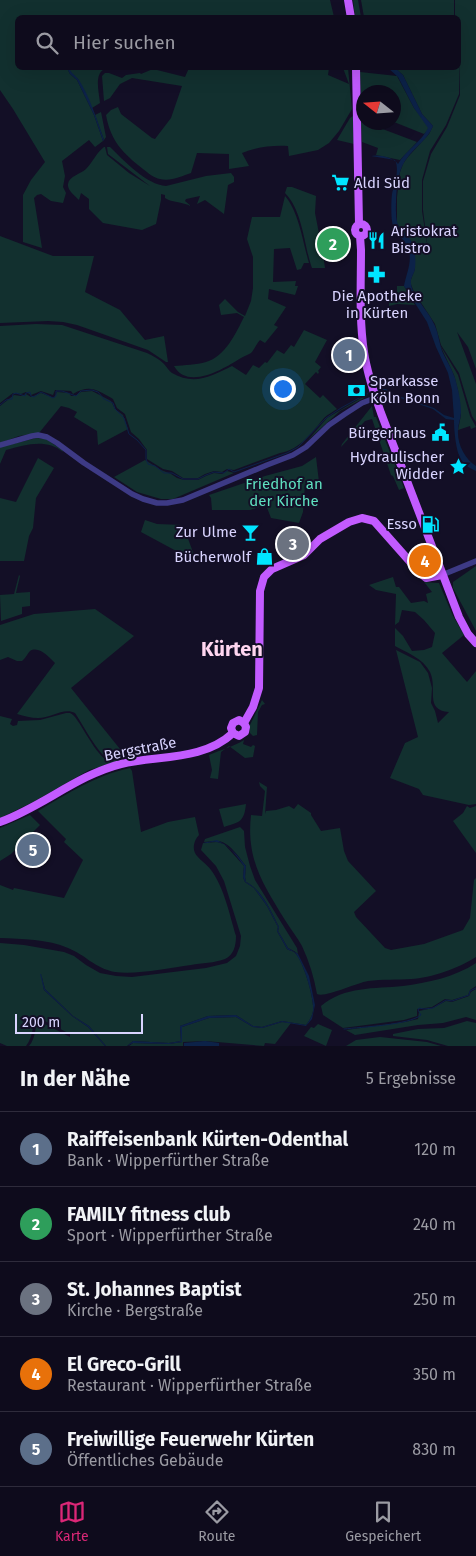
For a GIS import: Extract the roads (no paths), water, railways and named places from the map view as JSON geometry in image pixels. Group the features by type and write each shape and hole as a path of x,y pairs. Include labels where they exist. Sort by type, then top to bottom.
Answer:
{"main road":[{"path":"348,0 350,15"},
{"path":"356,70 359,224 355,230 356,234 360,236 365,362 375,398 458,617 476,643"},
{"name":"Bergstraße","path":"0,822 28,810 90,775 105,769 126,763 205,750 226,740 233,733 231,728 233,723 238,720 244,723 253,707 259,688 260,590 264,577 272,569 304,555 320,539 349,522 362,518 374,521 426,578 442,575"}],"street":[{"path":"0,445 32,436 47,437 132,494 157,503 167,504 183,500 293,455 306,447 345,414 362,403 375,398"},
{"path":"442,575 476,561"}],"water":[{"path":"68,70 79,80 86,93 99,125 103,141 94,115 77,80"},
{"path":"390,70 397,70 403,75 422,114 433,126 428,135 403,164 397,192 397,220 400,228 409,237 415,253 415,270 411,281 412,287 435,325 442,351 455,378 461,408 458,428 460,446 465,455 476,466 476,471 462,461 458,453 454,420 446,419 433,409 397,397 385,390 377,391 377,389 386,389 396,395 434,408 444,415 454,418 452,390 448,373 427,322 404,286 410,255 406,243 393,225 391,205 397,171 395,161 398,164 428,128 414,108 398,77"},
{"path":"371,156 382,156 393,160"},
{"path":"217,840 226,846 214,842 203,843"},
{"path":"230,848 246,866 246,882 257,890 266,902 279,927 278,931 288,948 298,954 309,976 315,1005 312,1019 306,1026 282,1022 262,1028 253,1027 236,1017 209,1018 182,1027 182,1042 169,1044 133,1043 127,1046 133,1041 169,1043 181,1041 180,1026 208,1016 236,1015 253,1026 262,1027 282,1021 306,1025 311,1017 313,1006 308,980 301,963 294,952 287,949 277,931 278,927 267,906 254,888 245,882 243,877 244,866"},
{"path":"40,974 45,989 73,1016 89,1026 106,1046 88,1027 72,1016 44,990"},
{"path":"205,1041 219,1043 219,1046 184,1046 184,1043"}],"waterway":[{"path":"0,405 6,400 12,399 13,394 16,393 25,396 26,393 30,392 31,396 34,397 41,392 53,398 56,396 56,391 76,396 81,391 92,390 98,392 104,399 113,403 115,409 124,418 129,434 146,450 148,464 155,466 164,473 172,473 183,479 198,479 214,472 224,473 229,469 234,472 287,453 298,447 326,418 368,393"},
{"path":"344,1029 406,1021 421,1015 418,1010 419,1008 433,1008 446,1000 452,1001 469,995 470,991 476,988"}],"place":[{"name":"Aldi Süd","path":"340,183"},
{"name":"Aristokrat Bistro","path":"377,240"},
{"name":"FAMILY fitness club","path":"333,244"},
{"name":"Die Apotheke in Kürten","path":"377,275"},
{"name":"Raiffeisenbank Kürten-Odenthal","path":"349,355"},
{"name":"Sparkasse Köln Bonn","path":"356,390"},
{"name":"Bürgerhaus","path":"440,433"},
{"name":"Hydraulischer Widder","path":"458,466"},
{"name":"Esso","path":"431,524"},
{"name":"Zur Ulme","path":"251,532"},
{"name":"St. Johannes Baptist","path":"293,544"},
{"name":"Bücherwolf","path":"265,557"},
{"name":"El Greco-Grill","path":"425,561"},
{"name":"Freiwillige Feuerwehr Kürten","path":"33,850"}],"district":[{"name":"Kürten","path":"232,649"}],"park label":[{"name":"Friedhof an der Kirche","path":"284,492"}]}
